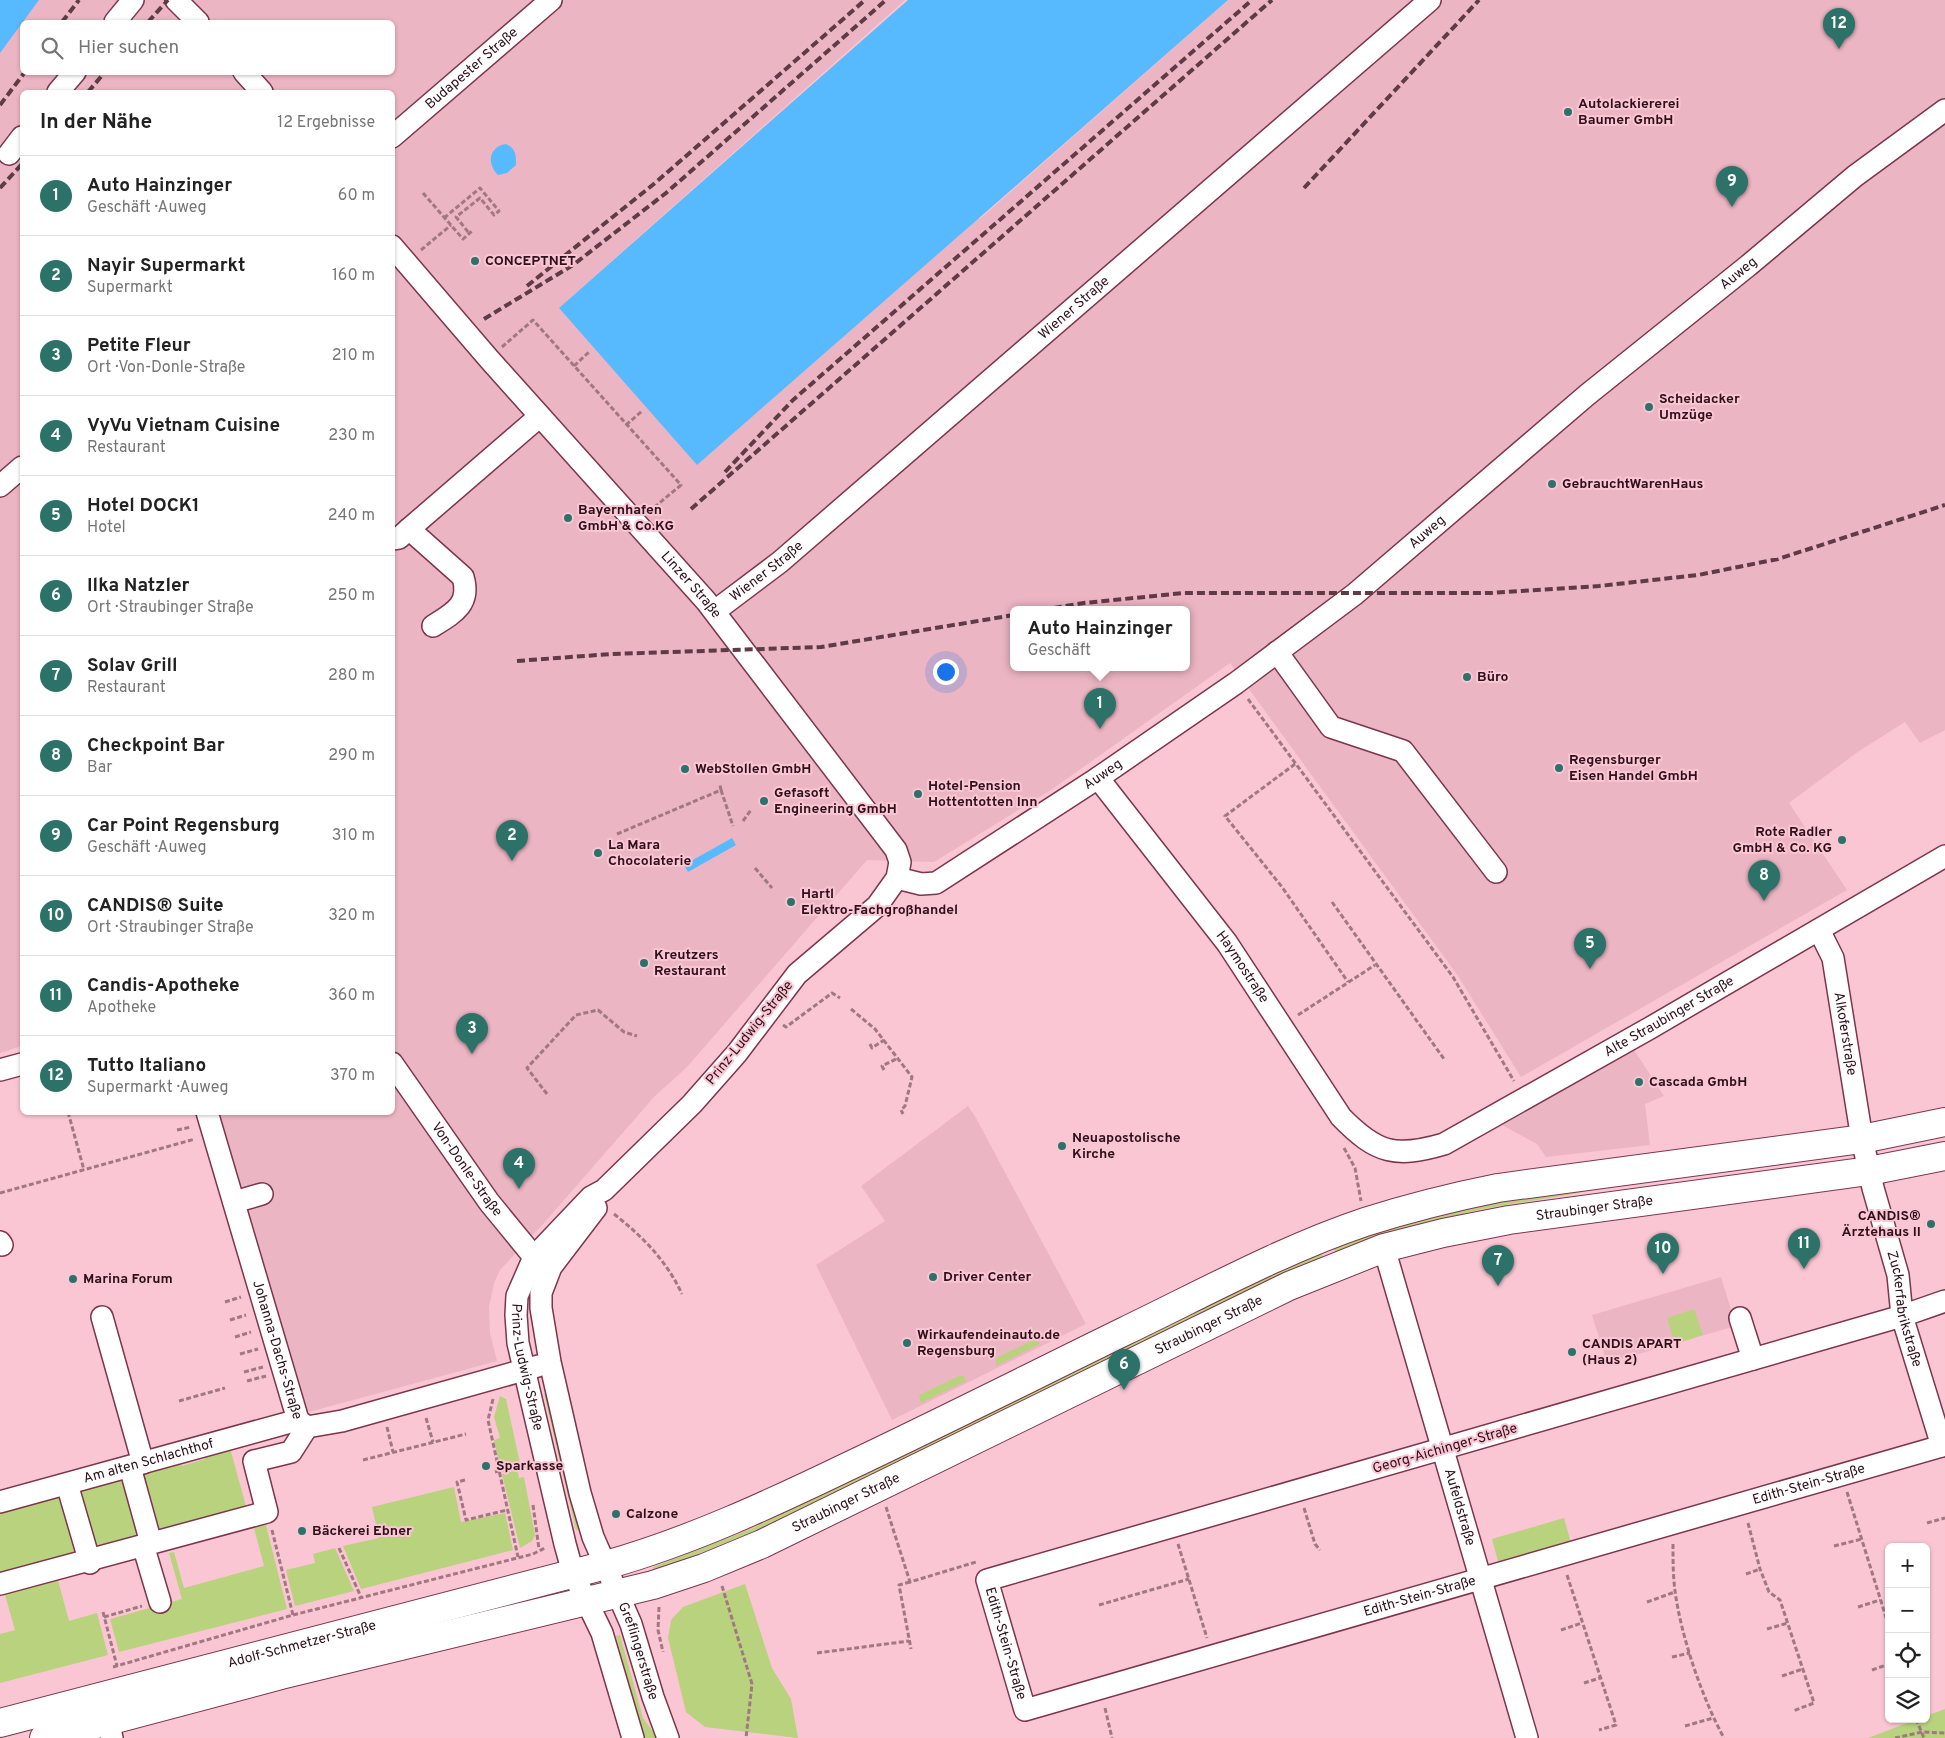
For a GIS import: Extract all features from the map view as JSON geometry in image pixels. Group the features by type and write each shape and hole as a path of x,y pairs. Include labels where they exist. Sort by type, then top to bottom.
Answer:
{"main road":[{"path":"606,1565 701,1534 766,1506 1214,1287 1297,1248 1364,1222 1447,1199 1498,1188 1862,1139 1945,1122"},
{"name":"Straubinger Straße","path":"587,1601 653,1585 716,1564 762,1544 1289,1286 1384,1248 1443,1233 1508,1220 1869,1171 1945,1156"},
{"name":"Adolf-Schmetzer-Straße","path":"0,1724 606,1565"},
{"name":"Adolf-Schmetzer-Straße","path":"44,1738 110,1729 281,1675 587,1601"}],"street":[{"path":"117,20 133,0"},
{"path":"176,0 196,20"},
{"name":"Budapester Straße","path":"395,134 551,0"},
{"name":"Wiener Straße","path":"715,611 780,562 1430,0"},
{"path":"60,90 72,75"},
{"path":"247,75 260,90"},
{"name":"Auweg","path":"898,878 921,884 936,883 1098,778 1236,683 1355,594 1587,395 1749,265 1855,176 1945,110"},
{"path":"9,154 20,140"},
{"name":"Linzer Straße","path":"395,249 489,359 715,611 896,850 900,862 898,878"},
{"path":"433,626 459,609 466,588 463,577 401,534 540,416"},
{"path":"0,486 20,469"},
{"path":"1277,652 1331,727 1403,751 1496,872"},
{"name":"Haymostraße","path":"1098,778 1227,943 1341,1117 1360,1137 1385,1150"},
{"name":"Alte Straubinger Straße","path":"1385,1150 1406,1153 1444,1144 1945,856"},
{"name":"Prinz-Ludwig-Straße","path":"573,1573 518,1343 517,1296 543,1262 602,1196 692,1104 737,1053 797,974 877,906 898,878"},
{"name":"Alkoferstraße","path":"1819,930 1834,958 1862,1139"},
{"path":"0,1070 20,1065"},
{"name":"Von-Donle-Straße","path":"395,1067 490,1202 543,1262"},
{"name":"Johanna-Dachs-Straße","path":"208,1115 302,1423 342,1421 550,1362"},
{"path":"1862,1139 1869,1171"},
{"name":"Zuckerfabrikstraße","path":"1869,1171 1898,1275 1902,1316 1943,1445"},
{"path":"234,1202 262,1194"},
{"name":"Aufeldstraße","path":"1384,1248 1526,1738"},
{"name":"Prinz-Ludwig-Straße","path":"543,1262 541,1308 550,1362 580,1493 593,1537 606,1565"},
{"name":"Georg-Aichinger-Straße","path":"987,1580 1902,1316 1945,1301"},
{"path":"102,1317 137,1465 147,1544 160,1602"},
{"path":"1740,1318 1753,1359"},
{"path":"0,1584 267,1512 254,1461 291,1452 302,1423"},
{"name":"Am alten Schlachthof","path":"0,1502 302,1423"},
{"name":"Edith-Stein-Straße","path":"987,1580 1025,1710 1943,1445"},
{"path":"67,1484 90,1561"},
{"name":"Greflingerstraße","path":"606,1565 632,1624 653,1697 668,1738"},
{"name":"Greflingerstraße","path":"573,1573 602,1633 633,1738"}],"path":[{"path":"444,218 480,188 499,211 492,216 480,198 456,218 470,233"},
{"path":"423,193 463,239 473,230"},
{"path":"407,262 451,225"},
{"path":"489,359 533,320 681,485 636,523"},
{"path":"574,366 590,352"},
{"path":"626,425 642,411"},
{"path":"1236,683 1453,977 1524,1098"},
{"path":"1296,764 1225,816 1282,887 1348,982"},
{"path":"720,785 720,790 733,826"},
{"path":"617,834 720,790"},
{"path":"743,821 751,810"},
{"path":"755,868 772,888"},
{"path":"1332,902 1444,1059"},
{"path":"1295,1017 1375,964"},
{"path":"767,1012 786,1027 832,993 840,998"},
{"path":"851,1009 875,1029 912,1078 905,1106 901,1110 903,1114"},
{"path":"547,1094 527,1068 576,1016 598,1010 624,1032 637,1036"},
{"path":"870,1044 872,1048 884,1040"},
{"path":"884,1070 882,1066 898,1058"},
{"path":"69,1115 84,1170"},
{"path":"1341,1117 1337,1136 1355,1168 1364,1222"},
{"path":"0,1193 186,1141"},
{"path":"602,1196 650,1245 669,1268 682,1294"},
{"path":"225,1302 248,1295"},
{"path":"230,1320 253,1313"},
{"path":"235,1337 258,1330"},
{"path":"240,1354 263,1348"},
{"path":"244,1372 268,1365"},
{"path":"247,1381 270,1375"},
{"path":"491,1379 494,1391 487,1429 518,1557"},
{"path":"179,1401 225,1388"},
{"path":"424,1411 433,1442"},
{"path":"386,1422 394,1452"},
{"path":"363,1460 466,1434"},
{"path":"497,1471 526,1464"},
{"path":"1842,1475 1885,1615"},
{"path":"465,1480 457,1482 466,1520 507,1510"},
{"path":"880,1486 910,1582"},
{"path":"1299,1490 1315,1544 1320,1550"},
{"path":"1743,1503 1760,1569 1769,1592 1780,1600 1814,1703 1793,1710"},
{"path":"267,1512 293,1615"},
{"path":"1927,1523 1945,1518"},
{"path":"1671,1524 1675,1592 1690,1653 1713,1718 1724,1738"},
{"path":"1173,1527 1212,1656"},
{"path":"1834,1546 1862,1539"},
{"path":"108,1669 330,1604 533,1554 539,1549 565,1544"},
{"path":"339,1548 361,1597"},
{"path":"1561,1555 1616,1725 1599,1730"},
{"path":"911,1649 899,1584 981,1561 987,1580"},
{"path":"716,1564 752,1684 746,1738"},
{"path":"1746,1574 1760,1569"},
{"path":"1099,1604 1189,1579"},
{"path":"1647,1602 1675,1592"},
{"path":"1858,1607 1880,1600"},
{"path":"104,1617 160,1602"},
{"path":"330,1604 332,1609"},
{"path":"102,1612 117,1666"},
{"path":"1561,1630 1582,1623"},
{"path":"1767,1630 1788,1623"},
{"path":"817,1653 909,1641"},
{"path":"1672,1657 1690,1653"},
{"path":"1872,1670 1885,1665"},
{"path":"1782,1676 1803,1669"},
{"path":"1584,1683 1600,1678"},
{"path":"1100,1688 1112,1738"},
{"path":"1685,1726 1713,1718"},
{"path":"1918,1723 1924,1738"},
{"path":"1895,1738 1922,1732 1945,1733"}],"shaded area":[{"path":"38,0 905,0 559,308 981,218 1228,0 1945,0 1945,730 1920,743 1905,722 1859,751 1789,803 1847,890 1521,1077 1458,976 1230,663 1051,790 934,862 867,860 687,1067 654,1097 544,1223 500,1270 494,1283 489,1307 490,1333 497,1361 309,1412 303,1409 218,1115 395,1115 395,90 20,90 20,1047 0,1053 0,52 20,25 20,75 395,75 395,20 23,20"},
{"path":"1634,1050 1664,1096 1645,1104 1650,1145 1546,1157 1537,1144 1502,1125"},
{"path":"968,1106 1086,1324 892,1420 816,1265 885,1221 861,1186"},
{"path":"1721,1277 1736,1326 1607,1363 1592,1315"}],"green space":[{"path":"1606,1186 1574,1194 1460,1214 1336,1254 1332,1244 1453,1207"},
{"path":"1319,1249 1323,1258 1209,1310 755,1531 655,1571 653,1567 753,1528"},
{"path":"1694,1309 1703,1335 1675,1344 1667,1318"},
{"path":"1036,1339 1040,1344 996,1366 996,1358"},
{"path":"959,1376 964,1376 966,1381 921,1403 919,1395"},
{"path":"548,1393 580,1529 576,1530 544,1394"},
{"path":"500,1396 506,1399 520,1463 500,1468 494,1440 500,1438 494,1417"},
{"path":"230,1448 247,1510 158,1535 141,1472 180,1462 182,1466 205,1459 204,1455"},
{"path":"517,1470 519,1478 524,1477 535,1535 532,1541 520,1548 502,1474"},
{"path":"123,1477 141,1540 94,1553 76,1490"},
{"path":"454,1487 461,1522 505,1513 513,1550 361,1589 343,1546 379,1538 372,1507"},
{"path":"64,1493 81,1557 0,1579 0,1511"},
{"path":"1564,1518 1571,1543 1499,1565 1492,1539"},
{"path":"266,1525 287,1609 119,1652 110,1619 182,1599 169,1553 174,1552 184,1588 264,1566 254,1528"},
{"path":"335,1548 354,1591 295,1606 286,1570 315,1563 313,1554"},
{"path":"56,1573 69,1621 97,1613 108,1655 0,1683 0,1634 15,1630 3,1588"},
{"path":"745,1584 772,1668 791,1699 798,1738 705,1727 686,1712 668,1638 671,1620 683,1607"},
{"path":"620,1635 643,1718 657,1738 644,1738 616,1636"},
{"path":"1945,1709 1945,1738 1868,1738 1907,1723 1930,1723 1930,1715"}],"water":[{"path":"0,0 39,0 24,20 20,20 20,26 0,53"},
{"path":"908,0 1228,0 697,465 559,308"},
{"path":"506,144 515,153 516,165 507,173 498,175 492,166 491,156 496,149"},
{"path":"732,838 736,845 688,872 684,865"}],"railway":[{"path":"64,20 79,0"},
{"path":"150,20 168,0"},
{"path":"527,286 655,183 865,0"},
{"path":"484,319 573,265 666,193 886,0"},
{"path":"725,472 793,400 1252,0"},
{"path":"691,509 1272,0"},
{"path":"1304,188 1479,0"},
{"path":"0,105 23,75"},
{"path":"90,90 102,75"},
{"path":"0,188 20,166"},
{"path":"1066,606 1184,593 1491,593 1599,586 1698,575 1778,559 1945,505"},
{"path":"517,661 611,654 821,647 1010,616"}],"place":[{"name":"Tutto Italiano","path":"1839,49"},
{"name":"Autolackiererei Baumer GmbH","path":"1568,112"},
{"name":"Car Point Regensburg","path":"1732,207"},
{"name":"CONCEPTNET","path":"475,261"},
{"name":"Scheidacker Umzüge","path":"1649,407"},
{"name":"GebrauchtWarenHaus","path":"1552,484"},
{"name":"Bayernhafen GmbH & Co.KG","path":"568,518"},
{"name":"Büro","path":"1467,677"},
{"name":"Auto Hainzinger","path":"1100,729"},
{"name":"Regensburger Eisen Handel GmbH","path":"1559,768"},
{"name":"WebStollen GmbH","path":"685,769"},
{"name":"Hotel-Pension Hottentotten Inn","path":"918,794"},
{"name":"Gefasoft Engineering GmbH","path":"764,801"},
{"name":"Rote Radler GmbH & Co. KG","path":"1842,840"},
{"name":"La Mara Chocolaterie","path":"598,853"},
{"name":"Nayir Supermarkt","path":"512,861"},
{"name":"Checkpoint Bar","path":"1764,901"},
{"name":"Hartl Elektro-Fachgroßhandel","path":"791,902"},
{"name":"Kreutzers Restaurant","path":"644,963"},
{"name":"Hotel DOCK1","path":"1590,969"},
{"name":"Petite Fleur","path":"472,1054"},
{"name":"Cascada GmbH","path":"1639,1082"},
{"name":"Neuapostolische Kirche","path":"1062,1146"},
{"name":"VyVu Vietnam Cuisine","path":"519,1189"},
{"name":"CANDIS® Ärztehaus II","path":"1931,1224"},
{"name":"Candis-Apotheke","path":"1804,1269"},
{"name":"CANDIS® Suite","path":"1663,1274"},
{"name":"Driver Center","path":"933,1277"},
{"name":"Marina Forum","path":"73,1279"},
{"name":"Solav Grill","path":"1498,1286"},
{"name":"Wirkaufendeinauto.de Regensburg","path":"907,1343"},
{"name":"CANDIS APART (Haus 2)","path":"1572,1352"},
{"name":"Ilka Natzler","path":"1124,1390"},
{"name":"Sparkasse","path":"486,1466"},
{"name":"Calzone","path":"616,1514"},
{"name":"Bäckerei Ebner","path":"302,1531"}]}
